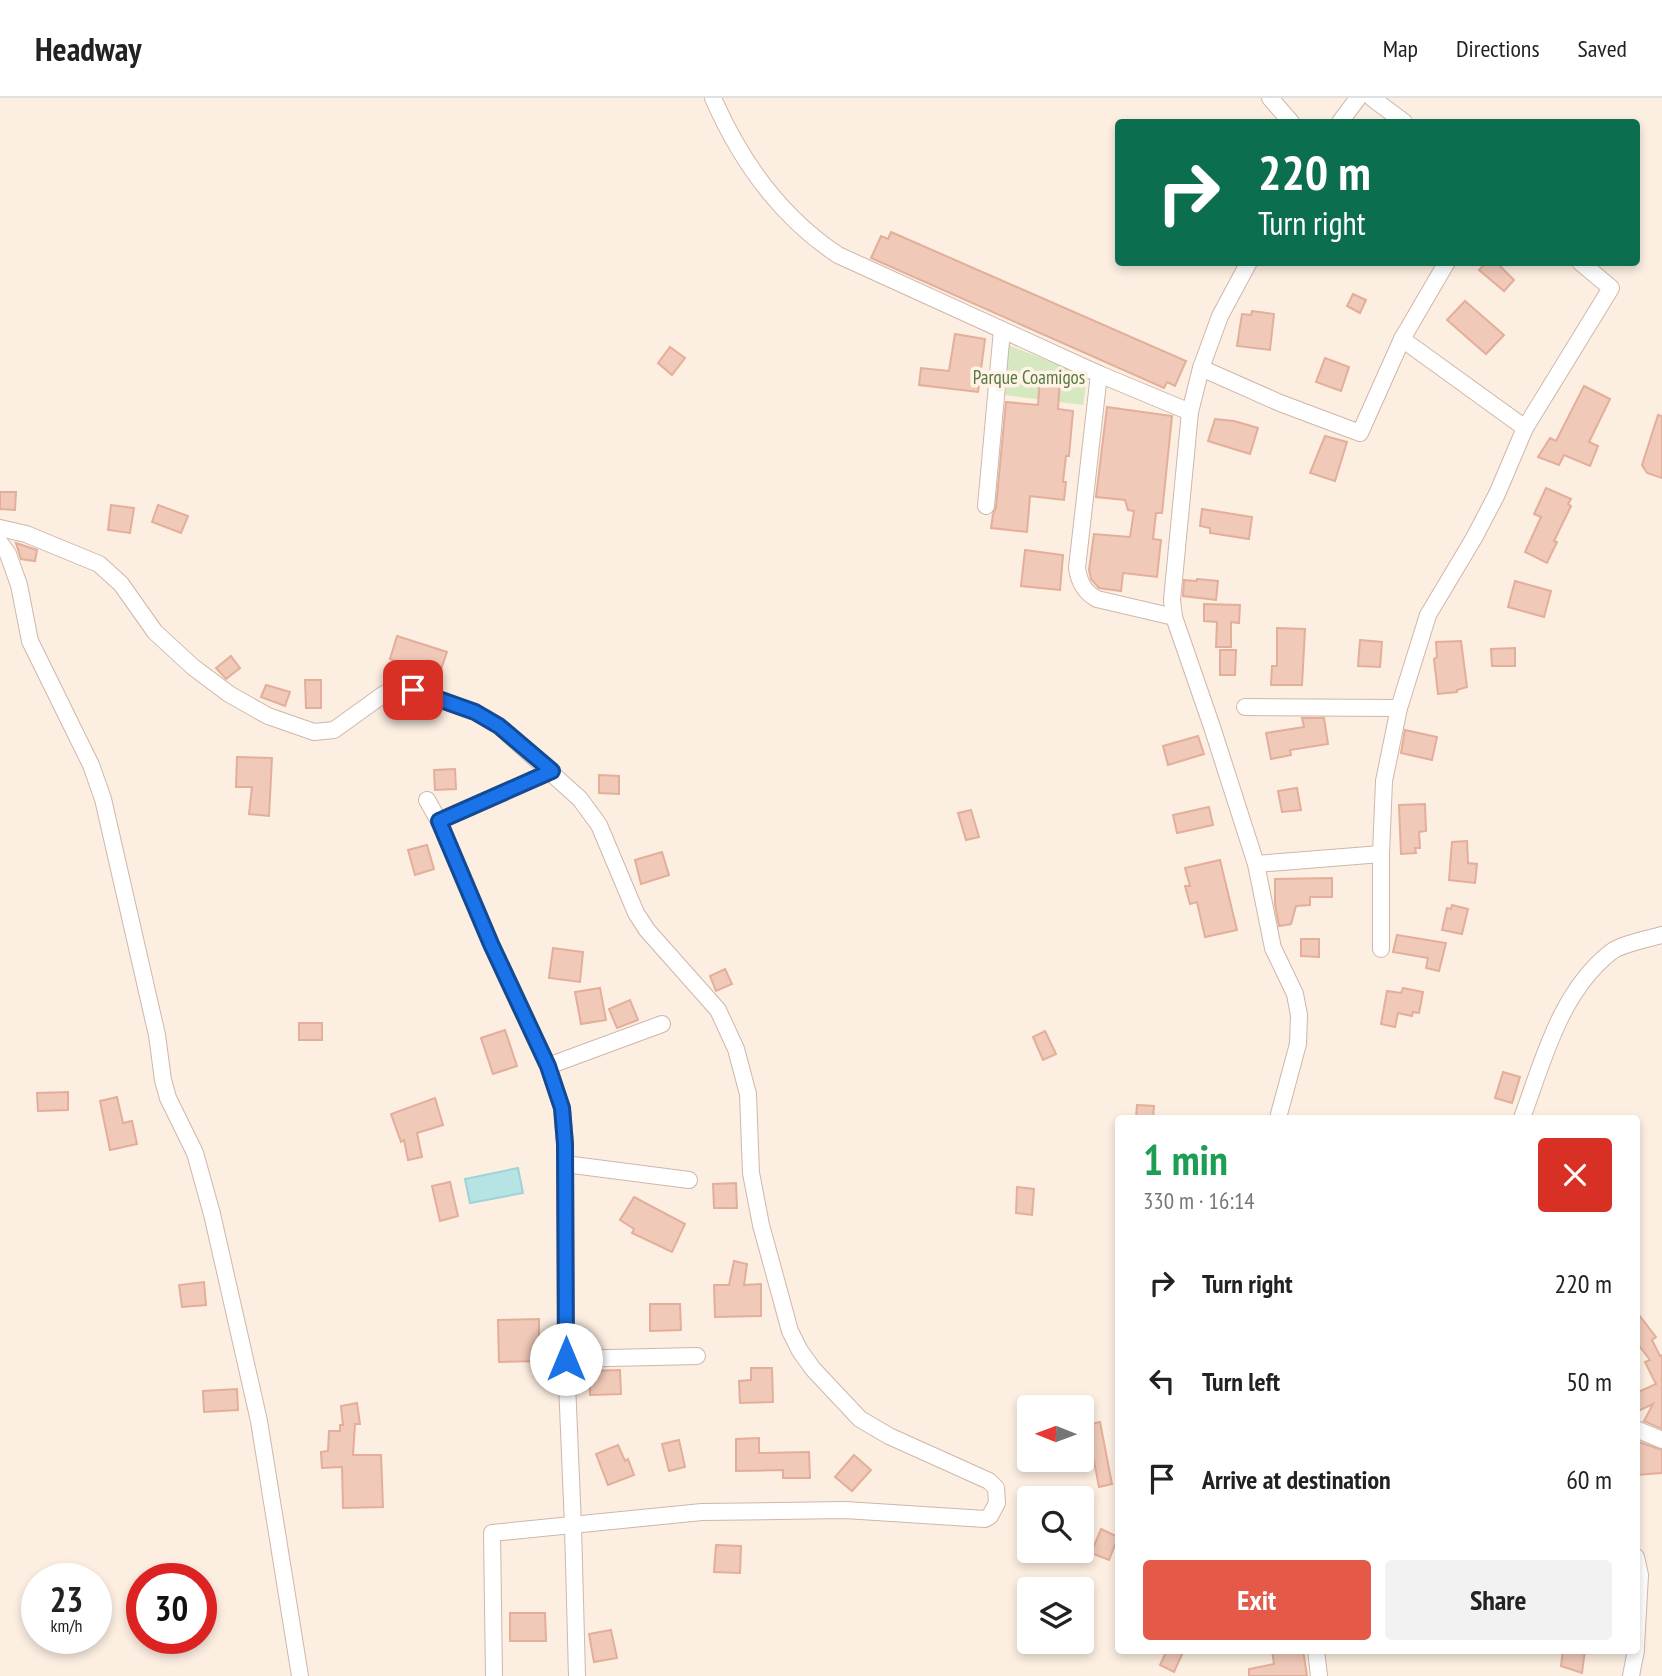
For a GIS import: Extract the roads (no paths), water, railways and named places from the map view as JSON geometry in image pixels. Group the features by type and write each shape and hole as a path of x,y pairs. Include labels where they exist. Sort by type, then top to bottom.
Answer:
{"street":[{"path":"713,98 741,155 768,191 826,246 850,261 1099,374 1190,412"},
{"path":"1270,98 1288,119"},
{"path":"1342,119 1358,98"},
{"path":"1372,98 1400,119"},
{"path":"1247,266 1220,316 1200,369 1190,412 1172,588 1174,617 1256,864 1271,940 1295,994 1299,1015 1298,1044 1279,1115"},
{"path":"1200,369 1360,433 1402,340 1445,266"},
{"path":"1381,948 1384,781 1399,708 1428,615 1497,494 1525,428 1611,288 1585,266"},
{"path":"986,506 1002,330"},
{"path":"1402,340 1525,428"},
{"path":"1099,374 1077,568 1080,580 1090,596 1097,599 1174,617"},
{"path":"0,527 26,534 99,564 121,584 155,632 193,667 229,694 268,716 314,732 334,730 384,694 394,690 413,690 475,712 499,726 552,771 580,799 598,825 642,922 660,947 718,1010 736,1049 748,1094 751,1172 761,1226 790,1331 800,1351 813,1369 860,1419 889,1436 989,1481 996,1488 998,1496 993,1511 985,1519 845,1510 702,1512 492,1533 494,1676"},
{"path":"0,543 8,554 16,576 35,653 91,765 106,810 157,1035 163,1080 168,1098 187,1135 198,1165 260,1421 300,1676"},
{"path":"1245,707 1399,708"},
{"path":"439,821 552,771"},
{"path":"427,800 439,821 491,944 548,1066 562,1108 565,1164 566,1359 577,1676"},
{"path":"1256,864 1381,855"},
{"path":"1523,1115 1557,1023 1580,984 1612,950 1662,935"},
{"path":"548,1066 662,1024"},
{"path":"565,1164 689,1180"},
{"path":"566,1359 697,1356"},
{"path":"1640,1431 1662,1440"},
{"path":"1316,1654 1319,1676"},
{"path":"1631,1676 1635,1654"}],"water":[{"path":"518,1168 523,1193 470,1203 465,1179"}],"park label":[{"name":"Parque Coamigos","path":"1029,377"}]}
